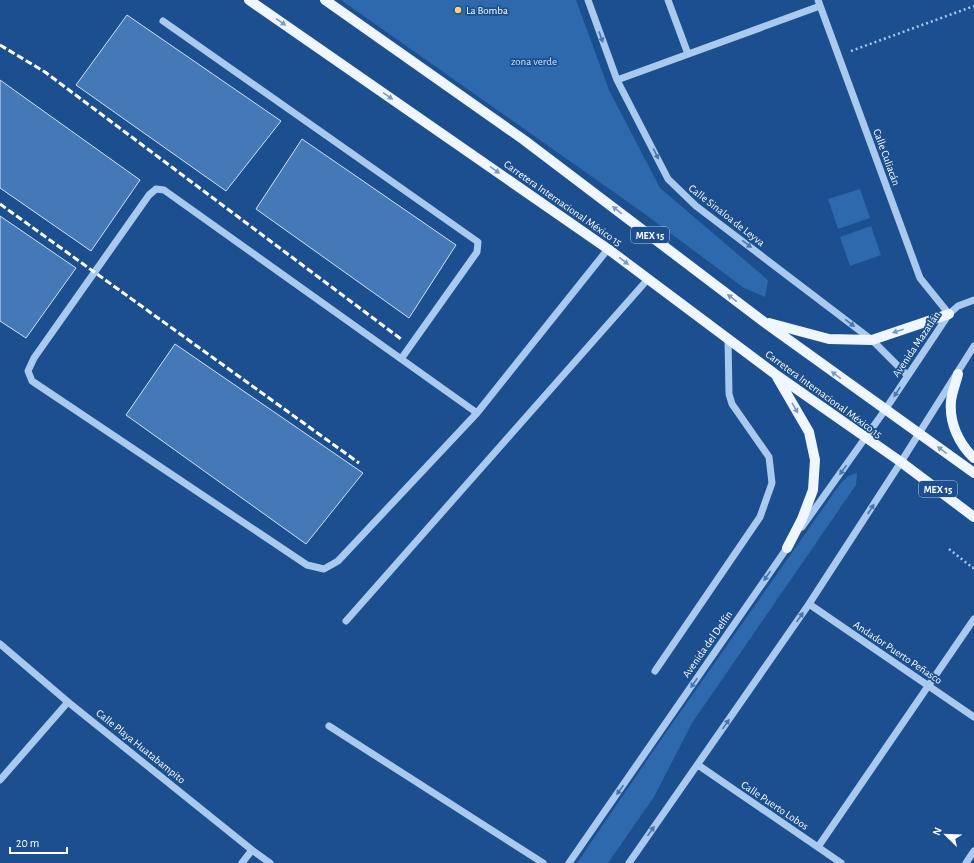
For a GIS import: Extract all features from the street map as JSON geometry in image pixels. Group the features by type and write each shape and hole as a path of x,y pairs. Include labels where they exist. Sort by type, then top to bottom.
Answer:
{"main road":[{"name":"Carretera Internacional México 15","path":"249,0 608,249 775,374 901,462 974,516"},
{"name":"Carretera Internacional México 15","path":"325,0 524,140 764,322 974,473"},
{"path":"764,322 829,339 872,340 949,314"},
{"path":"775,374 809,432 815,460 813,490 802,519 787,548"},
{"path":"958,374 951,402 953,423 957,437 974,458"}],"street":[{"name":"Calle Sinaloa de Leyva","path":"588,0 617,80 668,179 696,206 872,340 907,375"},
{"path":"668,0 688,54"},
{"path":"617,80 819,3"},
{"name":"Calle Culiacán","path":"819,3 920,278 949,314"},
{"path":"163,21 478,242 477,252 401,359"},
{"path":"477,413 164,190 156,189 149,195 90,278 34,358 28,371 32,381 287,552 307,565 324,569 338,561 477,413 608,249"},
{"path":"346,621 648,278"},
{"name":"Avenida Mazatlán","path":"885,410 949,314 958,306 974,300"},
{"path":"655,671 760,517 772,483 770,457 732,404 729,394 728,339"},
{"path":"629,863 809,604 958,374 974,346"},
{"path":"865,438 885,410"},
{"name":"Avenida del Delfín","path":"569,863 865,438"},
{"name":"Andador Puerto Peñasco","path":"809,604 974,717"},
{"path":"818,847 974,619"},
{"name":"Calle Playa Huatabampito","path":"0,644 68,702 270,863"},
{"path":"0,780 68,702"},
{"path":"329,726 543,863"},
{"name":"Calle Puerto Lobos","path":"698,765 841,863"},
{"path":"242,863 252,850"},
{"path":"966,863 974,851"}],"path":[{"path":"839,56 974,6"},
{"path":"949,549 973,567"}],"green space":[{"name":"zona verde","path":"341,0 576,0 609,90 660,188 768,280 765,297 744,288 642,212"},
{"path":"860,189 870,218 838,229 828,199"},
{"path":"871,226 881,255 850,266 840,237"},
{"path":"857,473 856,485 692,723 654,797 608,863 577,863 660,741 840,484 848,476"}],"building":[{"path":"127,15 281,121 226,191 76,85"},
{"path":"0,80 140,180 91,251 0,188"},
{"path":"302,139 456,245 409,318 256,209"},
{"path":"0,216 76,268 26,338 0,321"},
{"path":"175,344 363,473 306,544 126,415"}],"railway":[{"path":"0,45 45,72 401,339"},
{"path":"0,204 359,463"}],"place":[{"name":"La Bomba","path":"458,10"}]}
